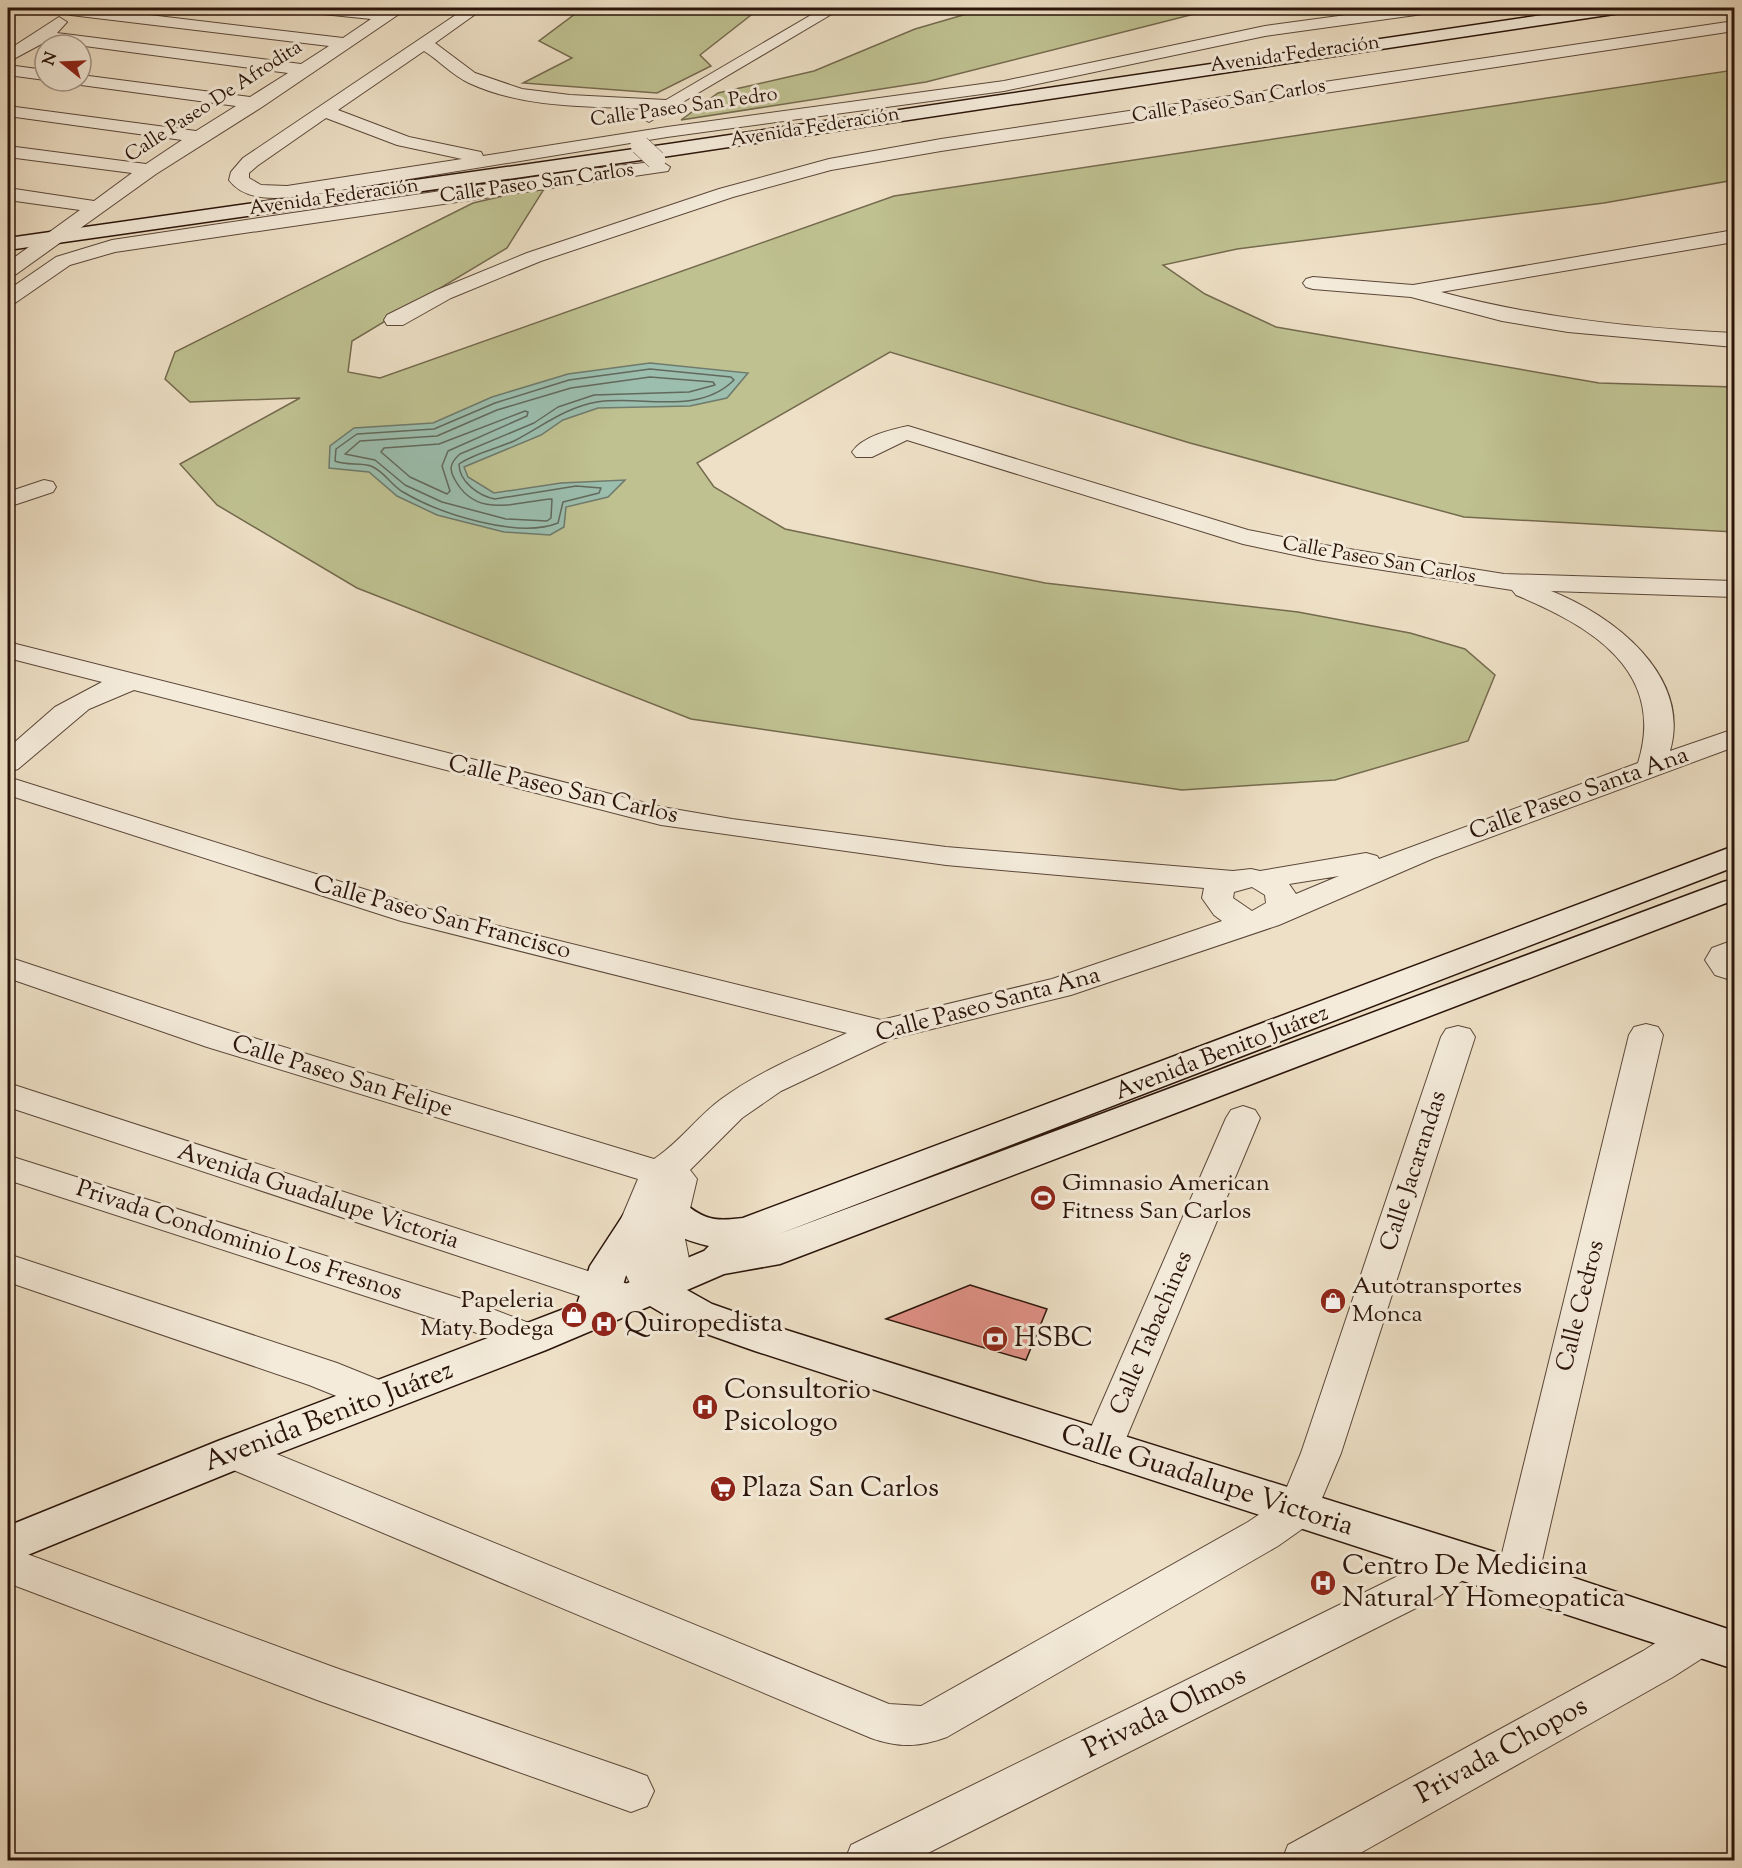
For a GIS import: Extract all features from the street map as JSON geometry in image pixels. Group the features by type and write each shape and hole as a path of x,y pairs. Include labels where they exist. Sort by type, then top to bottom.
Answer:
{"main road":[{"name":"Avenida Federación","path":"9,243 669,150 1621,8"},
{"name":"Avenida Benito Juárez","path":"718,1261 747,1231 1734,856"},
{"name":"Avenida Benito Juárez","path":"8,1545 233,1453 532,1339 718,1261 776,1250 1734,889"},
{"path":"638,1296 619,1249 665,1189 692,1227 708,1233 726,1235 747,1231"},
{"name":"Calle Guadalupe Victoria","path":"638,1296 1102,1448 1516,1578 1716,1645"}],"street":[{"path":"313,8 393,12"},
{"name":"Calle Paseo San Pedro","path":"476,8 243,168 238,180 262,191 286,192 1004,86 1253,33 1430,8"},
{"path":"636,141 637,125 667,105 836,8"},
{"path":"47,33 72,9 346,44"},
{"name":"Calle Paseo De Afrodita","path":"8,271 149,170 256,103 393,12"},
{"name":"Calle Paseo San Carlos","path":"395,320 492,273 680,208 680,186 726,193 829,165 941,146 1734,26"},
{"path":"8,57 33,42"},
{"path":"93,42 305,70"},
{"path":"424,44 456,69 476,80 498,87 557,99 667,105"},
{"path":"8,70 33,73"},
{"path":"93,82 256,103"},
{"path":"8,111 198,138"},
{"path":"324,111 404,141 492,160"},
{"name":"Calle Paseo San Carlos","path":"8,299 63,261 112,246 564,178 664,169 636,141"},
{"path":"8,151 149,170"},
{"path":"8,194 96,207"},
{"path":"1412,291 1540,271 1734,236"},
{"path":"1540,271 1534,282 1535,299 1568,326"},
{"path":"1312,283 1412,291 1492,313 1568,326 1675,337 1733,339"},
{"name":"Calle Paseo San Carlos","path":"864,452 894,435 908,433 1243,537 1394,566 1504,582 1734,589"},
{"path":"8,500 44,487"},
{"path":"1504,582 1545,597 1598,624 1629,654 1644,675 1657,703 1660,732 1651,766"},
{"path":"1598,624 1598,596 1609,585"},
{"name":"Calle Paseo San Carlos","path":"8,650 661,816 769,834 1130,874 1233,891 1240,917 1269,916"},
{"path":"68,711 80,687 79,679 71,666"},
{"path":"8,763 68,711 99,690 134,682"},
{"name":"Calle Paseo Santa Ana","path":"665,1189 730,1110 769,1083 881,1032 1060,988 1269,916 1423,852 1734,737"},
{"name":"Calle Paseo San Francisco","path":"8,786 412,914 881,1032"},
{"name":"Calle Paseo Santa Ana","path":"1152,956 1233,891 1423,852"},
{"path":"1233,891 1279,891 1282,906 1269,916"},
{"path":"1734,951 1723,955 1721,960 1726,968 1734,971"},
{"name":"Calle Paseo San Felipe","path":"8,967 665,1189"},
{"name":"Calle Cedros","path":"1516,1578 1646,1035"},
{"name":"Calle Jacarandas","path":"1298,1510 1321,1453 1458,1037"},
{"name":"Avenida Guadalupe Victoria","path":"8,1095 638,1296"},
{"name":"Calle Tabachines","path":"1102,1448 1243,1118"},
{"name":"Privada Condominio Los Fresnos","path":"13,1169 474,1317 532,1339"},
{"path":"638,1296 666,1234 665,1189"},
{"path":"8,1268 312,1370 380,1396"},
{"path":"233,1453 901,1727 916,1727 931,1723 1263,1534 1298,1510"},
{"name":"Privada Olmos","path":"868,1860 1421,1585 1459,1561"},
{"path":"8,1565 333,1686 631,1791"},
{"name":"Privada Chopos","path":"1305,1860 1658,1664 1716,1645"}],"shaded area":[{"path":"583,8 760,8 700,55 711,66 657,93 523,83 572,58 539,41"},
{"path":"987,8 1218,8 926,82 681,120 718,93 814,71 915,29"},
{"path":"1734,70 1734,180 1604,203 1237,249 1163,265 1205,294 1276,327 1599,383 1734,387 1734,532 1464,517 1190,443 890,352 697,463 714,487 785,529 1045,583 1298,612 1410,633 1465,649 1495,675 1468,741 1335,780 1182,790 691,719 357,588 217,505 180,464 300,398 190,402 165,379 175,352 473,203 546,186 507,248 352,341 348,372 380,378 894,196"}],"water":[{"path":"650,363 748,373 727,398 690,406 598,408 563,420 541,435 464,467 468,477 494,493 561,483 625,480 608,497 566,507 564,527 550,535 504,532 437,515 397,496 369,472 329,468 330,446 354,428 433,423 492,397 568,374"}],"building":[{"name":"HSBC","path":"970,1285 1047,1309 1026,1360 886,1319"}],"place":[{"name":"Gimnasio American Fitness San Carlos","path":"1043,1198"},
{"name":"Autotransportes Monca","path":"1333,1301"},
{"name":"Papeleria Maty Bodega","path":"574,1315"},
{"name":"Quiropedista","path":"604,1324"},
{"name":"HSBC","path":"995,1339"},
{"name":"Consultorio Psicologo","path":"705,1407"},
{"name":"Plaza San Carlos","path":"723,1489"},
{"name":"Centro De Medicina Natural Y Homeopatica","path":"1323,1583"}]}
